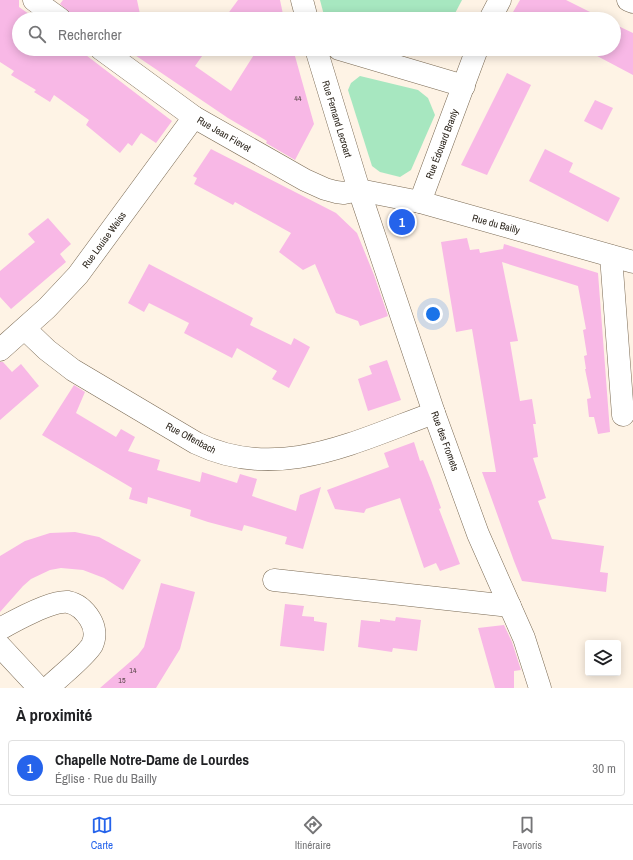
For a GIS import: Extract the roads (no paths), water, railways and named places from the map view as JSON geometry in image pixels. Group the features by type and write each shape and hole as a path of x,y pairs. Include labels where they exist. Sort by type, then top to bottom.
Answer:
{"street":[{"path":"34,0 50,12"},
{"path":"302,0 305,12"},
{"path":"494,12 500,0"},
{"path":"628,0 633,2"},
{"name":"Rue Jean Fievet","path":"111,56 194,117 305,180 336,192 344,193 359,190"},
{"name":"Rue Fernand Lecroart","path":"318,56 359,190"},
{"path":"363,56 464,86"},
{"name":"Rue Édouard Branly","path":"420,202 475,56"},
{"name":"Rue Louise Weiss","path":"0,350 47,308 78,275 194,117"},
{"name":"Rue du Bailly","path":"359,190 420,202 633,262"},
{"name":"Rue des Fromets","path":"359,190 434,413 478,534 528,649 540,688"},
{"path":"610,256 623,415"},
{"name":"Rue Offenbach","path":"24,328 47,350 73,370 203,446 224,454 256,460 281,460 307,456 341,446 434,413"},
{"path":"274,580 510,606"},
{"path":"0,629 20,618 60,603 68,602 76,605 84,611 94,627 92,645 86,653 48,688"},
{"path":"0,646 39,688"}],"place":[{"name":"Chapelle Notre-Dame de Lourdes","path":"402,222"}]}
